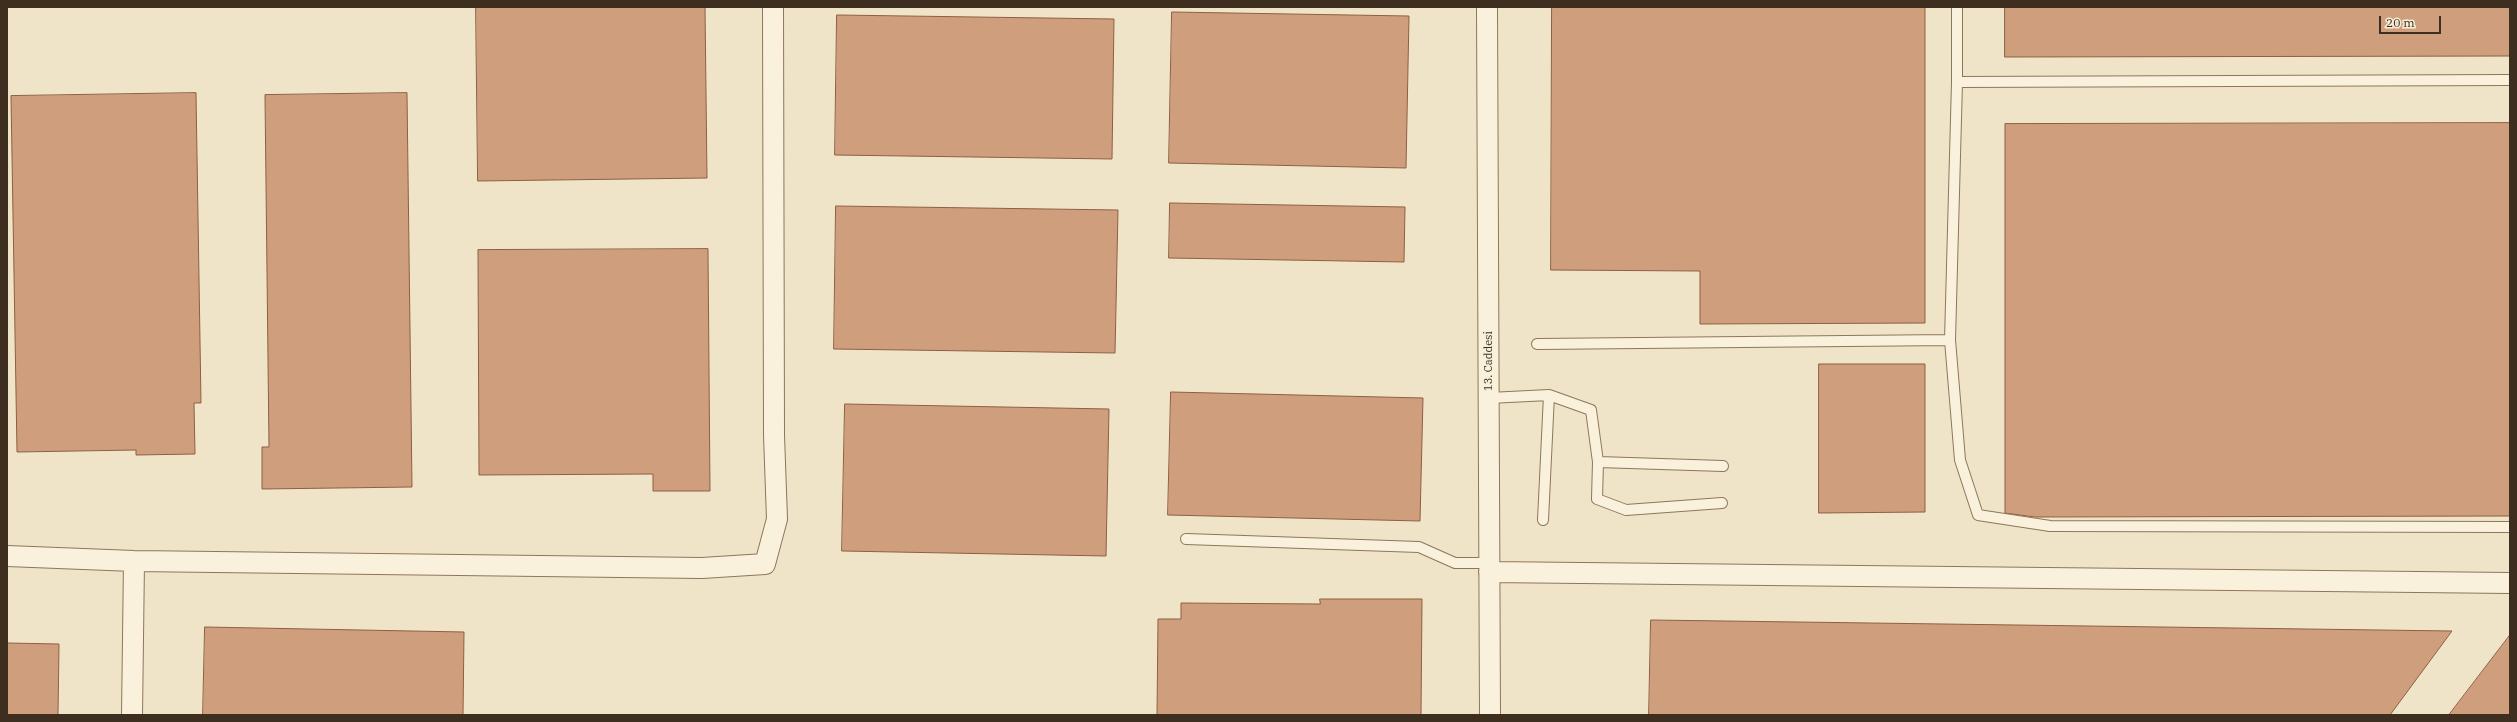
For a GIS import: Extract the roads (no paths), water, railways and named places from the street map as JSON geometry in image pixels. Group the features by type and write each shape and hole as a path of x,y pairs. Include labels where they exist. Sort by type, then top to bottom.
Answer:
{"street":[{"path":"7,556 134,561 702,568 765,564 777,519 774,427 773,7"},
{"name":"13. Caddesi","path":"1487,7 1490,715"},
{"path":"132,715 134,561"},
{"path":"1489,568 2510,583"}],"lane":[{"path":"1957,7 1957,82 1950,340 1960,460 1978,514 2050,526 2510,527"},
{"path":"1957,82 2510,80"},
{"path":"1537,344 1950,340"},
{"path":"1489,398 1549,395 1591,410 1598,462 1597,499 1626,510 1722,503"},
{"path":"1543,520 1549,395"},
{"path":"1598,462 1723,466"},
{"path":"1186,539 1419,547 1455,563 1489,568"}]}
